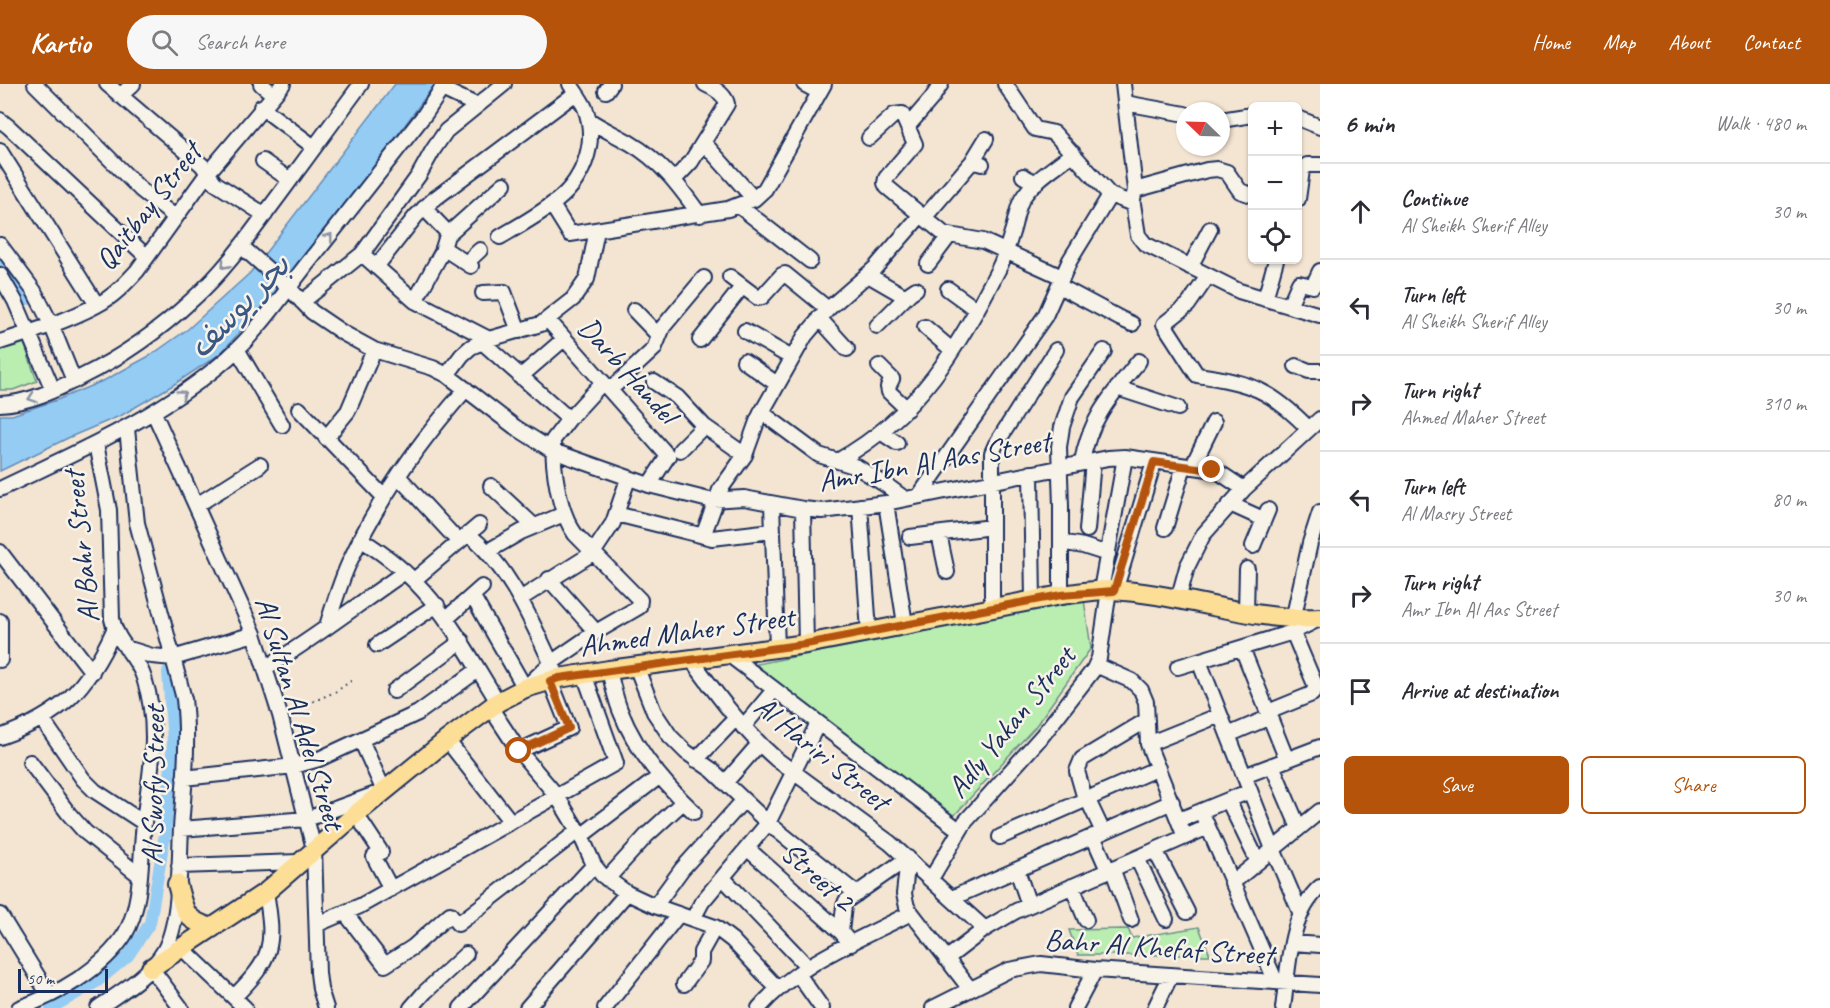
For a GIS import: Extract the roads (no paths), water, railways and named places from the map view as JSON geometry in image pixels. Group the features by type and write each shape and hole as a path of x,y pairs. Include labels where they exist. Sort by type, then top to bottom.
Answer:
{"main road":[{"name":"Ahmed Maher Street","path":"151,968 266,892 384,791 494,705 553,674 584,674 806,644 1033,600 1108,590 1246,612 1293,626 1320,618"},
{"path":"177,884 188,917 193,922 212,928"}],"street":[{"path":"35,84 135,185 175,217"},
{"path":"108,84 202,165 207,174 224,191 265,215"},
{"path":"120,96 133,84"},
{"path":"261,84 278,89"},
{"path":"0,405 33,398 74,381 108,364 171,320 246,250 265,215 361,84"},
{"path":"302,302 362,254 419,175 446,131 504,84"},
{"path":"674,180 685,170 704,143 727,103 718,92 705,84"},
{"path":"552,205 569,233 700,214 739,206 754,199 765,189 773,176 822,88 804,84"},
{"path":"908,126 941,84"},
{"path":"1005,84 1033,126 1038,130 1054,133 1110,195 1133,197 1207,170 1217,169 1231,176 1240,190 1248,193"},
{"path":"1123,84 1134,207 1141,241 1239,291 1320,315"},
{"path":"0,489 127,429 187,391 237,350 285,285 425,114 443,86 476,105"},
{"path":"376,267 424,208 573,88 589,120 590,145 582,170 564,195 552,205 500,237"},
{"name":"Qaitbay Street","path":"0,342 29,333 97,305 126,283 207,174 278,89"},
{"path":"1125,103 1176,112"},
{"path":"261,107 314,147"},
{"path":"869,138 897,114 904,116 915,144 886,178 885,183 922,217 949,236 983,241 1006,251 1132,324"},
{"path":"1230,119 1248,116"},
{"path":"0,120 147,257"},
{"path":"589,120 644,153 674,180 700,214"},
{"path":"1302,120 1320,127"},
{"path":"703,536 726,480 745,455 761,412 805,336 824,314 868,275 922,217 967,177 977,163 986,139"},
{"path":"704,143 754,199"},
{"path":"839,460 905,417 977,310 1006,251 1023,197 1036,183 1073,153"},
{"path":"1,156 97,305"},
{"path":"263,161 290,180"},
{"path":"1302,170 1307,165 1320,165"},
{"path":"1023,176 1036,183"},
{"path":"415,301 443,248 448,233 504,184"},
{"path":"919,496 1045,316 1060,281 1110,195"},
{"path":"739,206 810,261"},
{"path":"424,208 448,233"},
{"path":"447,375 462,355 485,340 534,327 548,320 573,299 584,286 590,272 597,230"},
{"path":"1190,267 1210,230"},
{"path":"927,264 949,236"},
{"path":"0,245 28,282 51,324 74,381"},
{"path":"443,248 469,264 480,250"},
{"name":"Amr Ibn Al Aas Street","path":"246,250 332,327 374,350 433,368 447,375 515,427 553,451 628,479 716,501 744,498 822,511 886,503 1087,462 1125,457 1216,471 1244,489"},
{"path":"362,254 415,301 485,340 520,377 569,418"},
{"path":"1265,299 1275,264"},
{"path":"1289,306 1299,283 1313,286 1320,271"},
{"path":"730,277 756,298 760,298 785,274 824,314 847,348"},
{"path":"0,275 10,291 53,390"},
{"path":"868,275 911,293 877,326"},
{"path":"1208,276 1188,305 1164,324 1197,375 1231,380 1263,392 1289,410 1309,429"},
{"path":"553,674 596,632 637,609 640,600 575,534 564,514 553,440 569,418 654,349 663,327 704,278"},
{"path":"700,340 742,287"},
{"path":"948,289 977,310"},
{"path":"483,293 504,292 519,331"},
{"path":"634,310 659,336"},
{"name":"Darb Handel","path":"548,320 668,456 650,485"},
{"path":"925,327 952,350"},
{"path":"745,331 792,358"},
{"path":"520,377 564,339"},
{"path":"237,350 282,425"},
{"path":"326,438 348,411 374,350"},
{"path":"992,608 991,459 994,448 1056,350"},
{"path":"1061,595 1059,447 1067,407 1104,351"},
{"path":"744,361 777,384"},
{"path":"1087,530 1087,462 1091,427 1103,406 1139,361"},
{"path":"879,366 892,379 888,387 889,392 905,417"},
{"path":"1296,366 1309,371 1320,371"},
{"path":"654,382 681,401 704,426 745,455"},
{"path":"1117,388 1178,408"},
{"path":"327,626 349,563 384,497 439,419 466,389"},
{"path":"299,410 384,497"},
{"path":"761,412 819,454 866,472 905,499"},
{"name":"Al Sultan Al Adel Street","path":"154,413 254,634 280,715 314,849 318,973 326,1008"},
{"path":"1178,600 1187,567 1203,534 1244,489 1320,419"},
{"path":"1164,528 1188,466 1214,422"},
{"path":"680,450 704,426"},
{"name":"Al Swofy Street","path":"104,1006 151,968 163,953 171,935 179,866 184,778 185,710 182,688 137,523 127,429"},
{"path":"882,433 897,443"},
{"name":"Al Bahr Street","path":"19,1008 49,995 78,978 118,945 133,917 139,875 152,758 151,712 140,667 114,630 109,510 96,444"},
{"path":"1108,590 1107,554 1125,457"},
{"path":"1108,590 1154,462"},
{"path":"196,505 260,465"},
{"path":"1031,473 1033,600"},
{"path":"398,476 488,551 503,570 520,599 553,674 569,728 519,751"},
{"path":"520,599 593,553 616,514 628,479"},
{"path":"491,486 534,526"},
{"path":"886,503 905,624"},
{"path":"772,504 777,648"},
{"path":"1230,504 1265,515 1253,546"},
{"path":"860,506 869,631"},
{"path":"803,509 806,644"},
{"path":"1228,735 1316,690 1293,626 1310,543 1320,512"},
{"path":"488,551 534,526 564,514"},
{"path":"616,514 712,538 772,531"},
{"path":"910,537 992,527"},
{"path":"265,668 299,648 327,626 410,576 469,534"},
{"path":"939,534 947,573"},
{"path":"360,539 392,560 410,576 447,618 478,670 519,751 557,796 579,833 594,865 607,879 627,893 655,906 715,927 732,940 778,989"},
{"path":"1061,542 1107,554"},
{"path":"0,552 92,672"},
{"path":"1246,612 1247,569"},
{"path":"549,579 596,632"},
{"name":"Adly Yakan Street","path":"931,879 959,830 1042,736 1096,665 1099,658 1108,590"},
{"path":"447,618 477,592 525,688"},
{"path":"376,645 437,605"},
{"path":"0,621 0,660"},
{"path":"1178,667 1242,648 1293,626"},
{"path":"0,737 42,720 70,699 92,672 114,630"},
{"path":"125,648 152,656 172,658 254,634"},
{"path":"394,691 462,641"},
{"path":"1242,648 1287,760"},
{"path":"728,654 959,830"},
{"name":"Al Hariri Street","path":"691,659 739,723 759,744 908,858 985,929"},
{"path":"1199,661 1300,912"},
{"path":"1096,665 1132,681 1144,696 1148,744 1185,837"},
{"path":"636,666 654,712 670,736 696,760 712,770 768,823 857,894"},
{"path":"184,778 294,766 319,759 418,713 478,670"},
{"path":"609,670 626,723 660,776 694,812"},
{"path":"318,924 346,914 616,762 584,674"},
{"path":"696,760 774,690"},
{"path":"1148,744 1220,715"},
{"path":"42,720 94,791 144,823"},
{"path":"1131,920 1110,869 1077,771 1082,759 1146,720"},
{"path":"693,919 702,902 768,823 818,723"},
{"path":"181,829 307,819 384,791 361,740"},
{"path":"447,740 511,822"},
{"path":"725,783 759,744"},
{"path":"1245,776 1320,750"},
{"path":"30,762 85,832 139,875"},
{"path":"1272,765 1299,828"},
{"path":"1000,837 1158,768"},
{"path":"346,914 385,965 413,947 450,914 458,924 579,833 660,776"},
{"path":"1179,820 1250,791"},
{"path":"1228,800 1258,862"},
{"path":"655,906 682,869 743,801"},
{"path":"607,879 647,835 683,802"},
{"path":"952,898 1172,802"},
{"path":"1201,811 1232,883 1281,982"},
{"path":"1232,883 1320,811"},
{"path":"356,814 381,852 374,857 391,889"},
{"path":"946,959 985,929 1029,904 1208,827"},
{"name":"Street 2","path":"748,849 841,932 851,944"},
{"path":"1155,850 1187,912"},
{"path":"841,932 844,903 908,858"},
{"path":"908,858 905,901 911,913 970,989"},
{"path":"1137,858 1166,919"},
{"path":"179,866 299,862"},
{"path":"461,1008 594,865"},
{"path":"1017,870 1029,904"},
{"path":"723,878 803,970 821,1008"},
{"path":"1072,886 1086,920"},
{"path":"1283,1008 1281,982 1293,943 1296,923 1305,902 1320,887"},
{"path":"234,997 260,969 269,950 271,924 266,892"},
{"path":"527,1008 627,893"},
{"path":"759,1008 778,989 803,970 911,913"},
{"path":"605,1008 679,914"},
{"path":"0,915 49,995"},
{"path":"684,984 701,961 701,953 715,927"},
{"path":"1293,943 1320,945"},
{"path":"182,948 245,1008"},
{"path":"411,1008 466,954"},
{"name":"Bahr Al Khefaf Street","path":"936,1007 1009,970 1030,964 1320,985"},
{"path":"151,968 181,1008"},
{"path":"1075,1008 1095,970"},
{"path":"1155,1008 1171,975"}],"water":[{"name":"بحر يوسف","path":"395,84 435,84 345,207 274,294 220,354 122,415 0,471 0,415 12,415 57,400 105,380 151,355 188,329 250,273"}],"waterway":[{"path":"0,258 28,299"},
{"path":"51,1008 98,981 128,956 150,923 165,834 173,742 168,672"}]}
